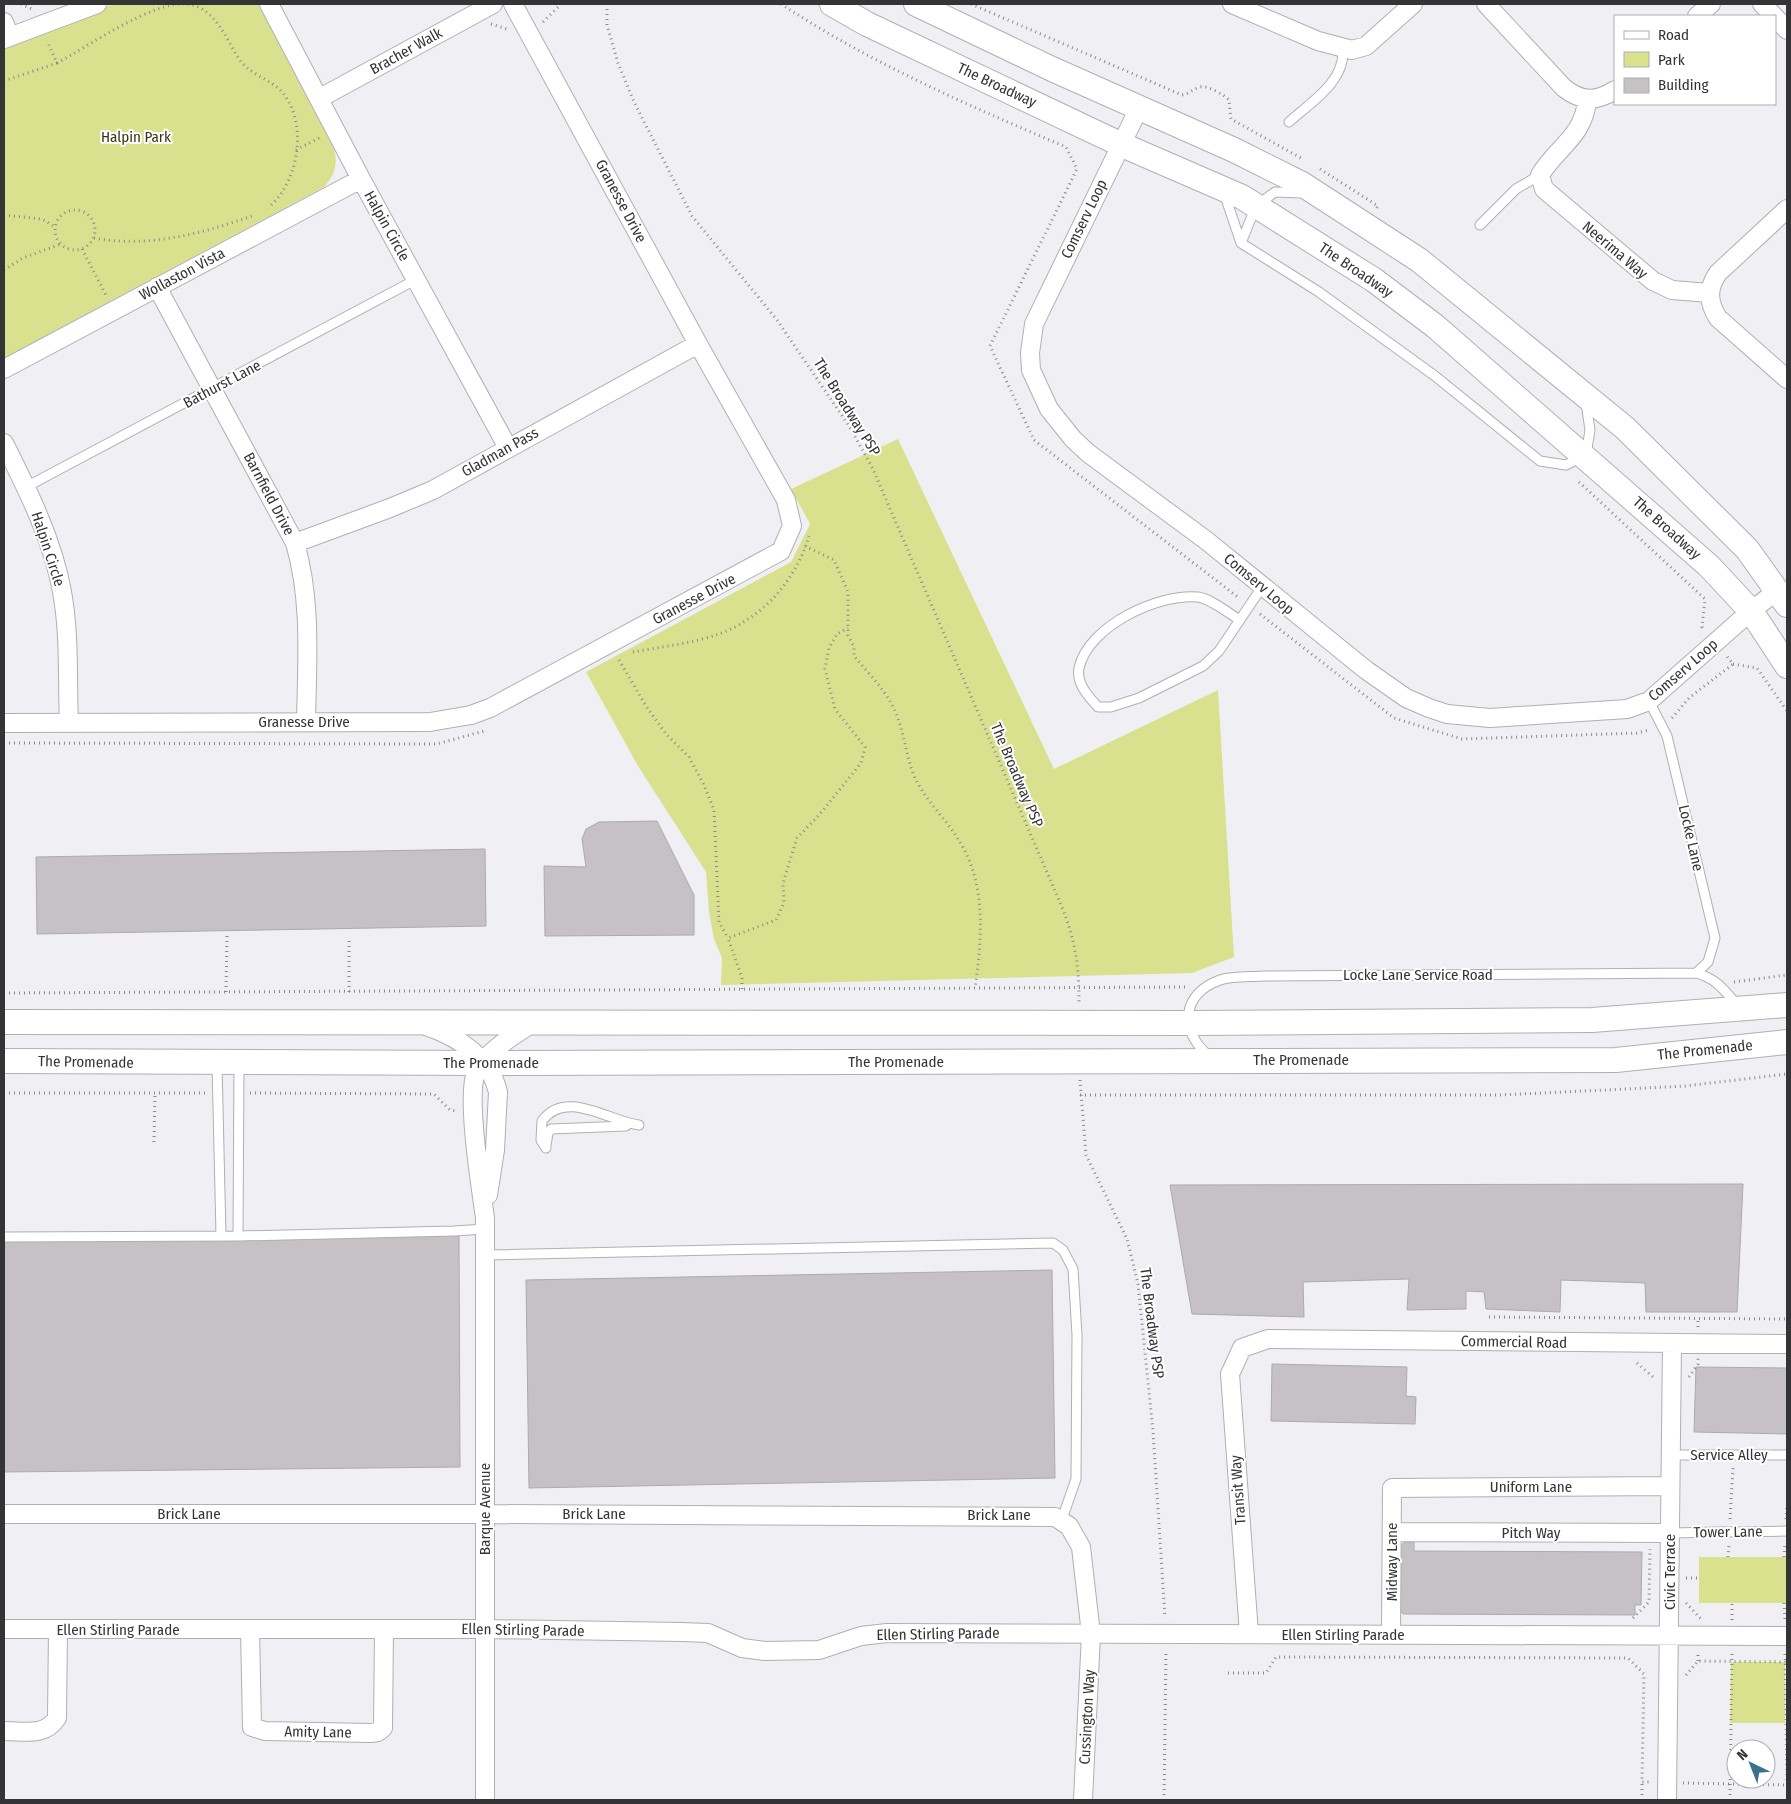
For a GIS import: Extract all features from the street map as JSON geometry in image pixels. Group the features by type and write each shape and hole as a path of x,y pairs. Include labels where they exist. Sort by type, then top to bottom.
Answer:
{"main road":[{"name":"The Broadway","path":"832,4 867,24 1120,144 1222,188 1256,206 1374,280 1428,320 1578,460 1709,566 1751,611 1787,666"},
{"path":"916,4 1234,150 1302,184 1419,260 1506,330 1585,398 1625,428 1747,549 1782,598"},
{"path":"4,1022 1188,1023 1592,1020 1787,1005"},
{"name":"The Promenade","path":"4,1061 483,1063 1616,1060 1787,1042"}],"street":[{"path":"6,33 41,25 97,4"},
{"name":"Halpin Circle","path":"269,4 361,179 508,448"},
{"name":"Bracher Walk","path":"320,98 493,4"},
{"name":"Granesse Drive","path":"4,723 430,722 470,716 499,703 781,551 792,526 786,500 698,344 535,27 514,4"},
{"path":"1232,4 1318,41 1352,50 1366,46 1413,4"},
{"path":"1486,4 1564,88 1576,97 1587,100 1602,97 1614,91"},
{"path":"1699,15 1711,4"},
{"path":"1762,4 1772,15"},
{"path":"1776,19 1787,30"},
{"path":"1540,175 1548,163 1576,133 1583,121 1587,100"},
{"name":"Comserv Loop","path":"1139,108 1034,324 1030,353 1031,370 1049,408 1060,425 1078,444 1207,541 1384,684 1406,698 1447,714 1490,718 1608,712 1627,709 1649,701 1751,611 1782,598"},
{"name":"Neerima Way","path":"1540,175 1549,195 1653,282 1672,290 1709,293"},
{"name":"Wollaston Vista","path":"4,369 361,179"},
{"path":"1787,209 1718,273 1712,282 1709,293 1712,309 1718,318 1787,380"},
{"name":"Barnfield Drive","path":"157,287 295,543 303,575 307,608 306,722"},
{"name":"Gladman Pass","path":"295,543 410,500 698,344"},
{"name":"Halpin Circle","path":"4,442 26,487 58,572 62,592 69,723"},
{"name":"Barque Avenue","path":"415,1022 441,1031 466,1045 483,1063 496,1083 498,1092 495,1150 485,1223"},
{"name":"Barque Avenue","path":"486,1800 485,1223 473,1086 476,1073 483,1063 510,1037 532,1023"},
{"name":"Commercial Road","path":"1242,1348 1268,1339 1787,1344"},
{"name":"Civic Terrace","path":"1667,1800 1672,1343"},
{"name":"Transit Way","path":"1242,1348 1230,1374 1249,1634"},
{"name":"Uniform Lane","path":"1392,1488 1670,1486"},
{"name":"Midway Lane","path":"1391,1635 1392,1488"},
{"name":"Brick Lane","path":"4,1514 1045,1515 1062,1519"},
{"path":"1062,1519 1074,1532 1081,1547 1091,1634"},
{"name":"Pitch Way","path":"1392,1532 1670,1533"},
{"name":"Amity Lane","path":"250,1629 252,1727 265,1731 371,1733 378,1732 382,1728 384,1629"},
{"name":"Ellen Stirling Parade","path":"4,1630 485,1629 708,1633 742,1648 765,1651 819,1650 861,1636 887,1633 1786,1636"},
{"path":"4,1731 45,1731 52,1727 57,1718 58,1630"},
{"name":"Cussington Way","path":"1083,1800 1091,1634"}],"lane":[{"path":"1289,122 1337,78 1344,63 1343,49"},
{"path":"1480,225 1516,189 1540,175"},
{"path":"1222,188 1241,243 1319,292 1435,376 1540,461 1566,465 1578,460 1590,430 1585,398"},
{"path":"1241,243 1256,206 1275,192 1298,192 1328,201"},
{"name":"Bathurst Lane","path":"26,487 417,279"},
{"path":"1238,619 1200,597 1176,596 1149,605 1116,622 1090,645 1079,668 1082,689 1098,708 1111,707 1139,698 1203,666 1219,651 1238,619 1262,587"},
{"name":"Locke Lane","path":"1649,701 1662,724 1666,736 1715,938 1713,951 1708,962 1696,973"},
{"name":"Locke Lane Service Road","path":"1188,1023 1188,1008 1199,992 1220,980 1262,976 1696,973 1709,976 1719,984"},
{"path":"1719,984 1741,1009"},
{"path":"1188,1023 1202,1050 1215,1061"},
{"path":"221,1236 218,1093 228,1063"},
{"path":"228,1063 239,1093 238,1236"},
{"path":"564,1107 589,1109 614,1119 639,1125 551,1129 546,1139 546,1148 541,1140 542,1121 553,1110 564,1107"},
{"path":"4,1237 238,1236 454,1231 485,1223"},
{"path":"485,1255 1053,1243 1063,1250 1073,1269 1077,1335 1076,1479 1062,1519"},
{"name":"Service Alley","path":"1670,1455 1787,1455"},
{"name":"Tower Lane","path":"1670,1533 1787,1531"}],"path":[{"path":"21,4 34,9 56,63"},
{"path":"4,82 56,63 134,19 154,11 186,4 198,8 206,12 219,25 243,64 260,78 280,90 290,103 296,116 295,150 290,177 276,200 264,211"},
{"path":"484,22 510,30 516,39 535,27 561,4"},
{"name":"The Broadway PSP","path":"607,4 607,25 618,63 634,102 692,216 777,320 849,426 872,467 1062,907 1072,934 1079,963 1079,1022"},
{"path":"781,4 824,32 882,64 956,101 1066,147 1077,169 990,346 1034,440 1394,718 1462,739 1637,733 1652,730 1673,718 1690,698 1733,664"},
{"path":"971,4 1182,95 1192,93 1200,87 1206,87 1229,100 1231,119 1304,160"},
{"path":"535,27 539,16"},
{"path":"535,27 547,31"},
{"path":"295,150 336,129"},
{"path":"1313,165 1378,206 1365,225"},
{"path":"75,210 82,211 92,219 95,226 94,238 82,249 73,250 62,244 56,234 56,227 62,215 75,210"},
{"path":"94,238 119,243 162,240 207,231 256,214"},
{"path":"4,215 42,219 56,227"},
{"path":"4,270 23,258 62,244"},
{"path":"82,249 106,296"},
{"path":"1578,460 1579,482 1705,599 1702,626 1733,664 1757,668 1787,711"},
{"path":"610,664 633,652 719,634 752,617 780,592 800,561 808,536 808,528"},
{"path":"805,546 834,560 848,592 848,635 854,647 854,656 894,708 917,781 959,841 974,874 980,912 980,938 975,988"},
{"path":"728,938 776,920 784,903 783,883 797,838 820,814 861,763 865,747 835,709 826,669 829,648 837,634 848,628"},
{"path":"619,660 646,706 666,734 689,757 704,785 714,810 719,922 728,938 742,978 742,990"},
{"path":"4,743 437,744 480,733 489,728"},
{"path":"226,992 227,935"},
{"path":"349,937 349,992"},
{"path":"1719,984 1787,975"},
{"path":"4,994 1208,987"},
{"name":"The Broadway PSP","path":"1080,1061 1080,1095 1086,1155 1127,1239 1138,1284 1153,1432 1166,1634 1164,1800"},
{"path":"1080,1095 1162,1097 1502,1095 1685,1086 1787,1074"},
{"path":"4,1093 218,1093"},
{"path":"154,1142 155,1093"},
{"path":"239,1093 434,1094 450,1110 474,1112"},
{"path":"1489,1317 1787,1319"},
{"path":"1688,1379 1698,1364 1698,1318"},
{"path":"1637,1363 1653,1376 1653,1385"},
{"path":"1730,1529 1733,1455"},
{"path":"1628,1658 1632,1619 1649,1602 1650,1533"},
{"path":"1728,1557 1729,1538"},
{"path":"1686,1569 1686,1586"},
{"path":"1686,1578 1699,1578"},
{"path":"1685,1594 1685,1602 1701,1619 1698,1662 1686,1674 1686,1683"},
{"path":"1731,1739 1732,1603"},
{"path":"1784,1603 1787,1783"},
{"path":"1228,1674 1266,1673 1276,1657 1628,1658 1644,1674 1642,1800"},
{"path":"1698,1662 1786,1662"},
{"path":"1686,1774 1686,1792"},
{"path":"1642,1782 1726,1784"}],"green space":[{"name":"Halpin Park","path":"114,4 258,4 334,149 335,169 324,187 4,358 4,47"},
{"path":"898,439 1054,769 1218,690 1234,957 1192,973 721,985 722,958 714,939 709,912 706,872 638,766 586,672 791,562 810,524 791,489"},
{"path":"1699,1557 1787,1557 1787,1603 1699,1603"},
{"path":"1731,1662 1785,1662 1785,1723 1730,1723"}],"building":[{"path":"657,821 694,895 694,935 545,936 544,866 586,867 582,839 586,829 599,822"},
{"path":"485,849 486,926 37,934 36,857"},
{"path":"1743,1184 1737,1312 1646,1312 1645,1283 1561,1280 1560,1312 1486,1309 1484,1292 1466,1291 1466,1309 1407,1310 1409,1279 1303,1282 1304,1317 1192,1314 1170,1185"},
{"path":"459,1235 460,1467 4,1472 4,1240"},
{"path":"1052,1270 1055,1478 529,1488 526,1280"},
{"path":"1272,1364 1407,1367 1406,1396 1416,1397 1415,1424 1271,1421"},
{"path":"1696,1367 1787,1368 1787,1434 1694,1432"},
{"path":"1405,1542 1414,1542 1414,1551 1642,1552 1641,1605 1635,1605 1635,1615 1403,1614 1396,1604 1398,1548"}]}
